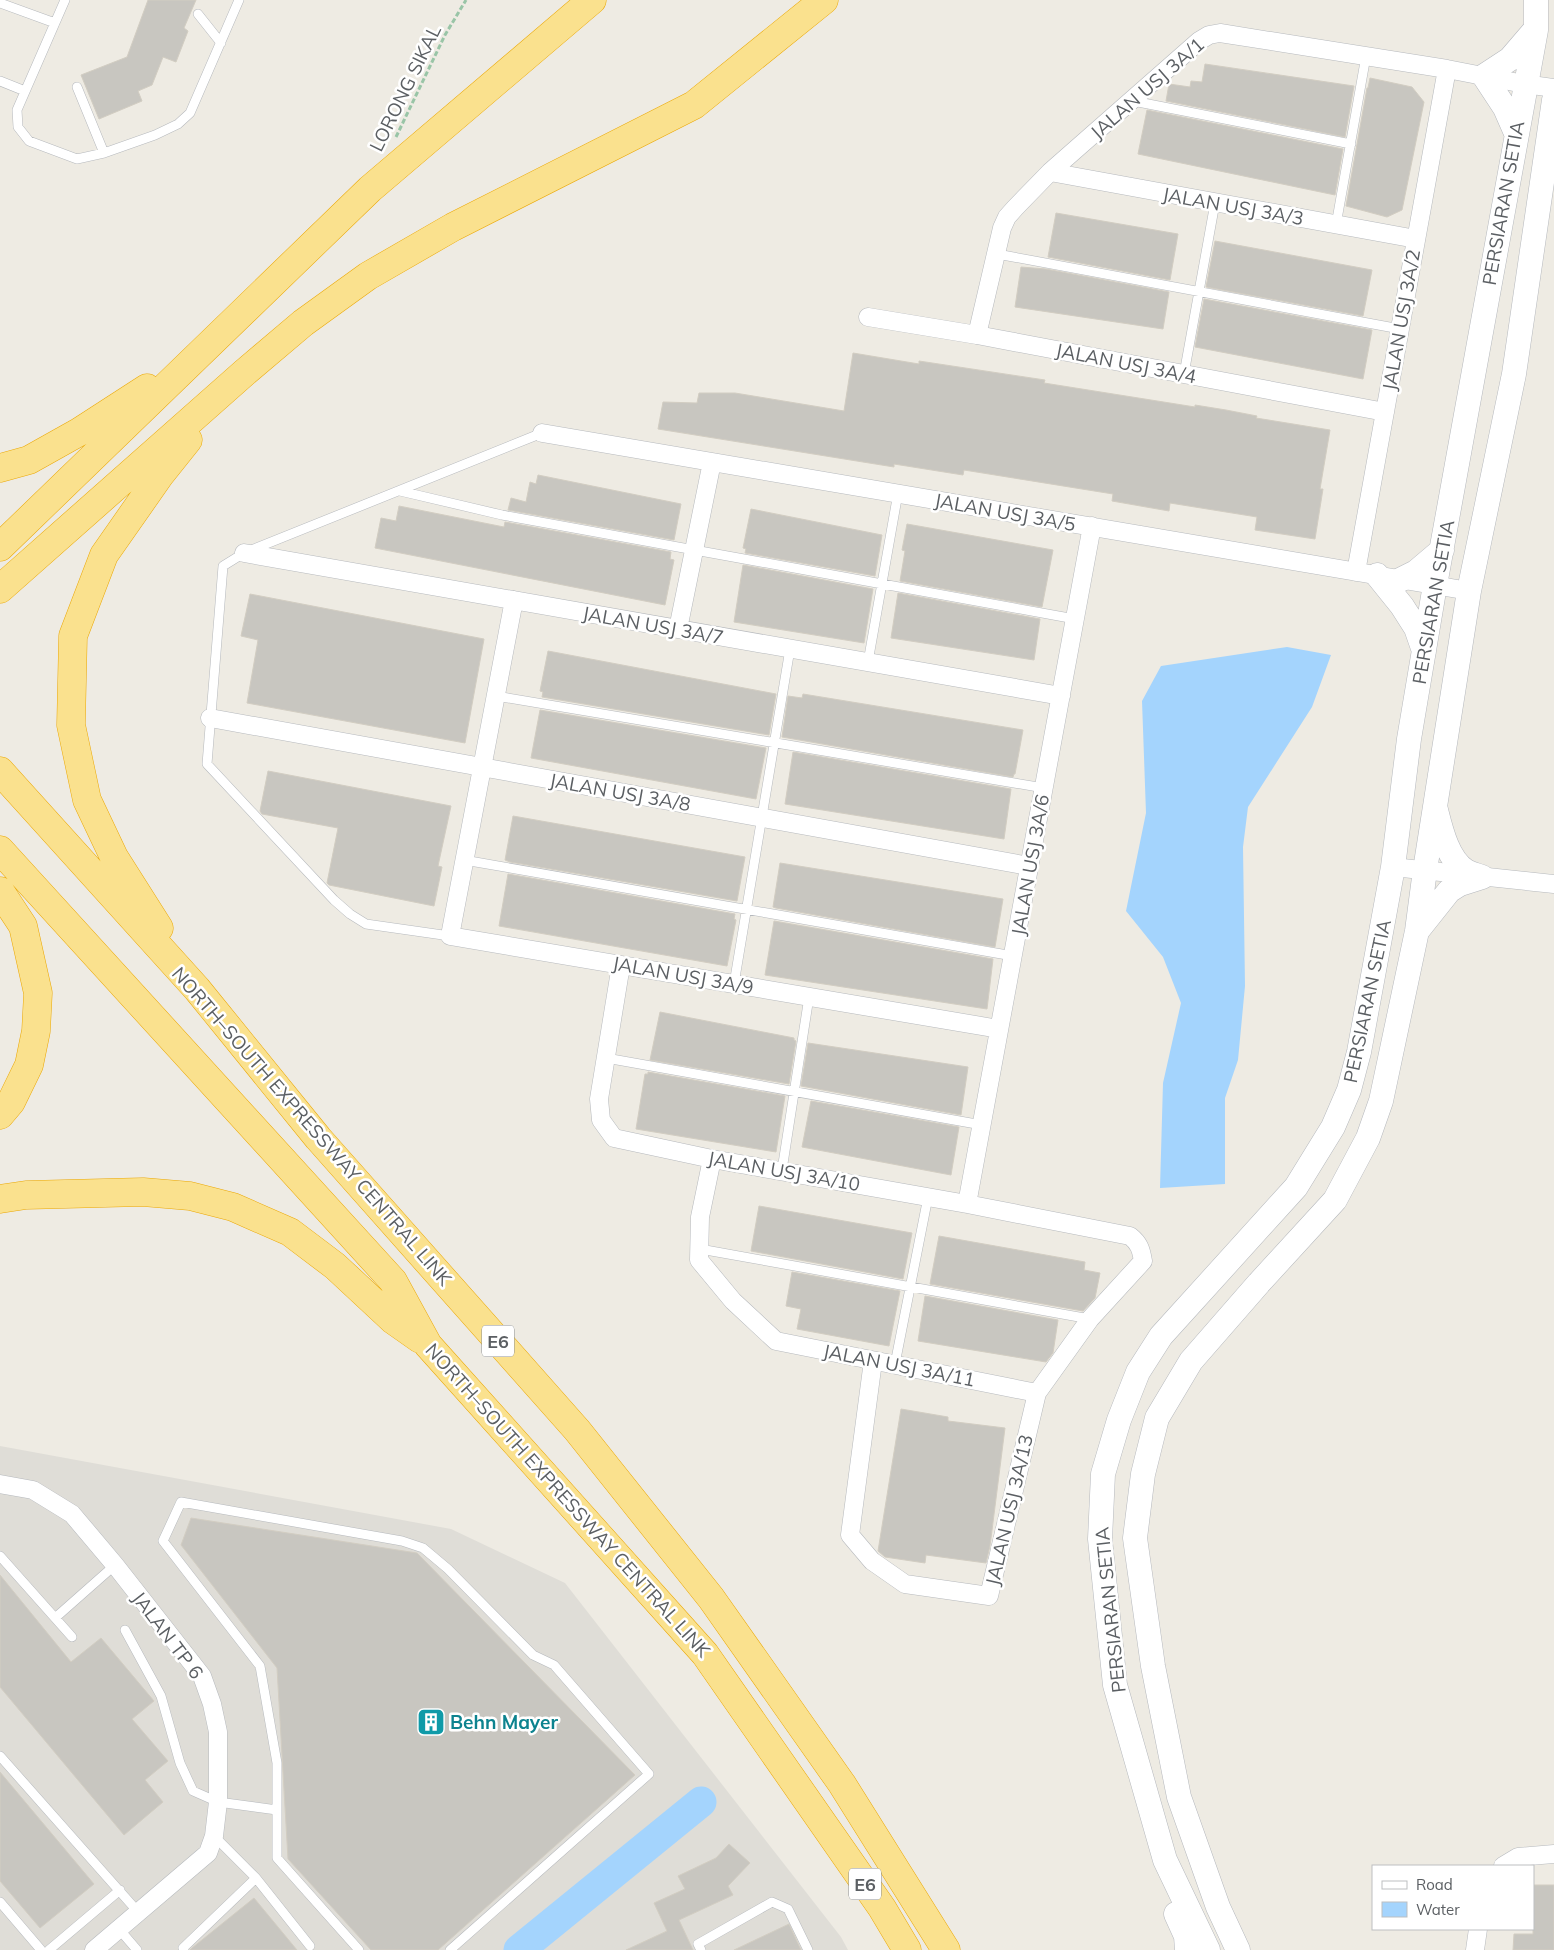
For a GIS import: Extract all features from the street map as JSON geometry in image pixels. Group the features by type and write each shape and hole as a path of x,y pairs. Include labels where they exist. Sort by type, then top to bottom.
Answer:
{"highway":[{"path":"0,547 370,189 592,0"},
{"path":"0,589 244,373 303,323 368,276 453,227 694,105 824,0"},
{"path":"0,468 29,460 79,432 142,392 214,340"},
{"path":"197,989 114,857 86,800 71,725 73,636 104,554 160,475 244,373"},
{"name":"NORTH–SOUTH EXPRESSWAY CENTRAL LINK","path":"0,772 197,989 318,1138 577,1430 712,1598 842,1784 946,1950"},
{"name":"NORTH–SOUTH EXPRESSWAY CENTRAL LINK","path":"0,850 393,1281 428,1345 705,1654 876,1900 906,1950"},
{"path":"0,891 23,926 38,993 36,1031 29,1065 11,1102 0,1115"},
{"path":"0,1199 26,1195 143,1192 190,1196 233,1207 290,1232 335,1266 393,1320 428,1345"}],"main road":[{"name":"PERSIARAN SETIA","path":"1208,1950 1165,1860 1115,1685 1100,1539 1103,1474 1119,1420 1138,1372 1161,1336 1296,1188 1333,1127 1349,1090 1359,1052 1393,867 1409,739 1524,84 1536,30 1536,0"},
{"path":"1516,133 1505,108 1484,76 1510,59 1536,30"},
{"name":"PERSIARAN SETIA","path":"1238,1950 1218,1907 1179,1797 1153,1666 1135,1538 1143,1474 1157,1418 1191,1361 1335,1200 1368,1138 1382,1100 1417,931 1468,591 1514,374 1554,100"},
{"path":"1400,580 1416,572 1442,550"},
{"path":"1366,573 1402,606 1416,628 1424,651"},
{"path":"1435,806 1440,826 1456,862 1466,871 1482,877"},
{"path":"1417,931 1449,891 1460,884 1482,877"},
{"path":"1115,1685 1121,1747 1138,1813 1165,1890 1186,1936 1187,1950"}],"street":[{"name":"JALAN USJ 3A/1","path":"977,335 996,254 1007,217 1050,172 1209,35 1220,33 1554,88"},
{"name":"JALAN USJ 3A/2","path":"1366,573 1385,412 1447,69"},
{"name":"JALAN USJ 3A/3","path":"1050,172 1416,239"},
{"name":"JALAN USJ 3A/4","path":"868,317 977,335 1385,412"},
{"name":"JALAN USJ 3A/5","path":"542,433 1468,591"},
{"path":"678,629 712,462"},
{"name":"JALAN USJ 3A/6","path":"967,1204 1092,526"},
{"name":"JALAN USJ 3A/7","path":"244,553 1061,696"},
{"path":"450,936 514,600"},
{"name":"JALAN USJ 3A/8","path":"210,718 1029,866"},
{"path":"1393,867 1554,884"},
{"name":"JALAN USJ 3A/9","path":"450,936 1000,1029"},
{"name":"JALAN USJ 3A/10","path":"621,965 599,1098 601,1120 614,1138 712,1159 967,1204 1130,1236 1138,1242 1142,1251 1143,1261 1090,1319"},
{"name":"JALAN USJ 3A/11","path":"712,1159 700,1217 699,1260 733,1301 776,1341 1037,1392"},
{"path":"1037,1392 1090,1319"},
{"name":"JALAN USJ 3A/13","path":"873,1361 850,1535 872,1561 905,1584 989,1596 1037,1392"},
{"name":"JALAN TP 6","path":"0,1484 33,1490 72,1514 115,1565 202,1676 212,1704 218,1732 218,1802 214,1836 208,1853 94,1950"},
{"path":"1505,1865 1518,1857 1554,1854"},
{"path":"1475,1950 1478,1930"}],"lane":[{"path":"65,0 24,91 17,110 18,127 29,141 77,160 104,153 155,135 178,124 190,113 239,0"},
{"path":"0,3 55,23"},
{"path":"198,14 221,43"},
{"path":"1336,225 1366,56"},
{"path":"0,81 24,91"},
{"path":"77,87 104,153"},
{"path":"1132,100 1351,144"},
{"path":"1184,374 1215,203"},
{"path":"996,254 1400,329"},
{"path":"210,718 223,566 244,553 542,433"},
{"path":"400,490 502,515 1075,618"},
{"path":"868,662 898,493"},
{"path":"734,984 790,649"},
{"path":"496,696 1044,788"},
{"name":"JALAN USJ 3A/9","path":"210,718 207,764 334,900 350,914 366,924 450,936"},
{"path":"464,860 1013,956"},
{"path":"782,1170 809,997"},
{"path":"606,1058 982,1125"},
{"path":"896,1364 928,1197"},
{"path":"700,1249 1090,1319"},
{"path":"359,1950 277,1858 277,1763 260,1666 162,1540 181,1502 402,1541 424,1548 448,1569 533,1655 554,1665 649,1774 450,1950"},
{"path":"0,1556 72,1637"},
{"path":"55,1618 115,1565"},
{"path":"125,1630 161,1696 180,1763 193,1790 218,1802 277,1810"},
{"path":"0,1756 139,1913"},
{"path":"214,1836 256,1878 310,1946"},
{"path":"184,1950 183,1948 256,1878"},
{"path":"49,1950 120,1890"},
{"path":"0,1902 40,1950"},
{"path":"701,1950 698,1944 772,1902 788,1909 808,1950"},
{"path":"120,1929 137,1950"}],"path":[{"name":"LORONG SIKAL","path":"395,138 445,35 466,0"}],"shaded area":[{"path":"0,1446 451,1529 565,1583 841,1937 848,1950 0,1950"}],"water":[{"path":"1287,647 1331,655 1312,707 1248,807 1243,847 1245,986 1238,1060 1225,1098 1225,1184 1160,1188 1163,1083 1181,1003 1163,957 1126,911 1146,813 1142,701 1161,666"}],"building":[{"path":"148,0 196,0 184,28 188,31 176,62 163,57 152,85 138,91 142,101 99,119 81,75 127,57"},
{"path":"1205,64 1354,86 1345,137 1166,101 1169,84 1190,87 1191,81 1202,82"},
{"path":"1370,78 1412,87 1424,102 1402,210 1387,217 1346,206"},
{"path":"1147,110 1343,149 1335,195 1138,154"},
{"path":"1056,213 1178,234 1170,280 1048,257"},
{"path":"1215,241 1372,270 1363,316 1206,287"},
{"path":"1021,267 1046,269 1169,292 1163,329 1015,307"},
{"path":"1204,299 1372,330 1363,379 1195,347"},
{"path":"853,353 919,364 919,361 1045,380 1044,383 1195,407 1195,405 1226,410 1257,416 1256,418 1330,430 1320,489 1323,489 1315,539 1255,530 1257,517 1170,503 1169,511 1112,501 1113,494 964,470 963,475 894,464 894,467 658,429 663,402 697,403 699,393 735,393 844,411"},
{"path":"538,475 681,504 674,540 508,510 511,498 526,502 530,482 536,484"},
{"path":"399,506 504,527 505,522 671,552 670,559 674,560 665,605 375,548 381,518 396,521"},
{"path":"751,509 882,535 875,576 745,553 746,549 743,548"},
{"path":"907,524 1053,550 1042,607 900,581 905,551 902,550"},
{"path":"743,565 873,589 864,643 734,622"},
{"path":"898,593 1040,619 1034,660 891,638"},
{"path":"250,594 484,639 465,743 247,703 258,640 241,636"},
{"path":"548,651 776,694 769,735 542,697 543,692 540,691"},
{"path":"803,694 1023,730 1015,774 1013,777 782,737 788,696 802,698"},
{"path":"540,710 766,748 756,799 531,758"},
{"path":"793,752 1011,789 1004,839 785,804"},
{"path":"268,771 451,806 438,866 442,867 434,906 329,885 327,883 338,828 262,814 260,811"},
{"path":"513,816 745,857 737,901 510,862 505,860"},
{"path":"780,863 1003,899 995,947 773,907"},
{"path":"508,874 735,914 734,919 736,920 727,966 499,926"},
{"path":"774,921 993,959 987,1009 765,975"},
{"path":"660,1012 794,1038 796,1041 789,1084 650,1060"},
{"path":"808,1043 968,1067 961,1115 801,1086"},
{"path":"648,1072 785,1096 776,1152 636,1129 645,1074 648,1074"},
{"path":"811,1101 959,1127 951,1175 802,1147"},
{"path":"759,1206 912,1233 903,1279 751,1251"},
{"path":"939,1236 1085,1262 1084,1270 1100,1273 1095,1298 1083,1311 930,1284"},
{"path":"792,1272 900,1291 889,1346 797,1329 801,1309 786,1306"},
{"path":"925,1296 1058,1320 1053,1353 1046,1362 918,1341"},
{"path":"901,1409 948,1417 948,1421 1005,1428 990,1546 986,1563 926,1555 925,1563 885,1557 878,1551"},
{"name":"Behn Mayer","path":"191,1518 417,1553 635,1775 438,1950 371,1950 288,1859 277,1668 181,1545"},
{"path":"0,1575 71,1662 101,1638 154,1701 132,1719 168,1761 145,1780 163,1802 124,1835 0,1687"},
{"path":"0,1772 94,1884 40,1928 0,1881"},
{"path":"729,1844 750,1863 728,1886 733,1895 679,1920 693,1950 626,1950 667,1931 654,1903 685,1889 678,1876 716,1858"},
{"path":"1534,1885 1554,1885 1554,1950 1513,1950 1514,1934 1533,1934"},
{"path":"254,1898 297,1950 190,1950 192,1948"},
{"path":"789,1924 801,1950 734,1950"}],"waterway":[{"path":"519,1950 701,1802"}],"place":[{"name":"Behn Mayer","path":"431,1722"}]}
